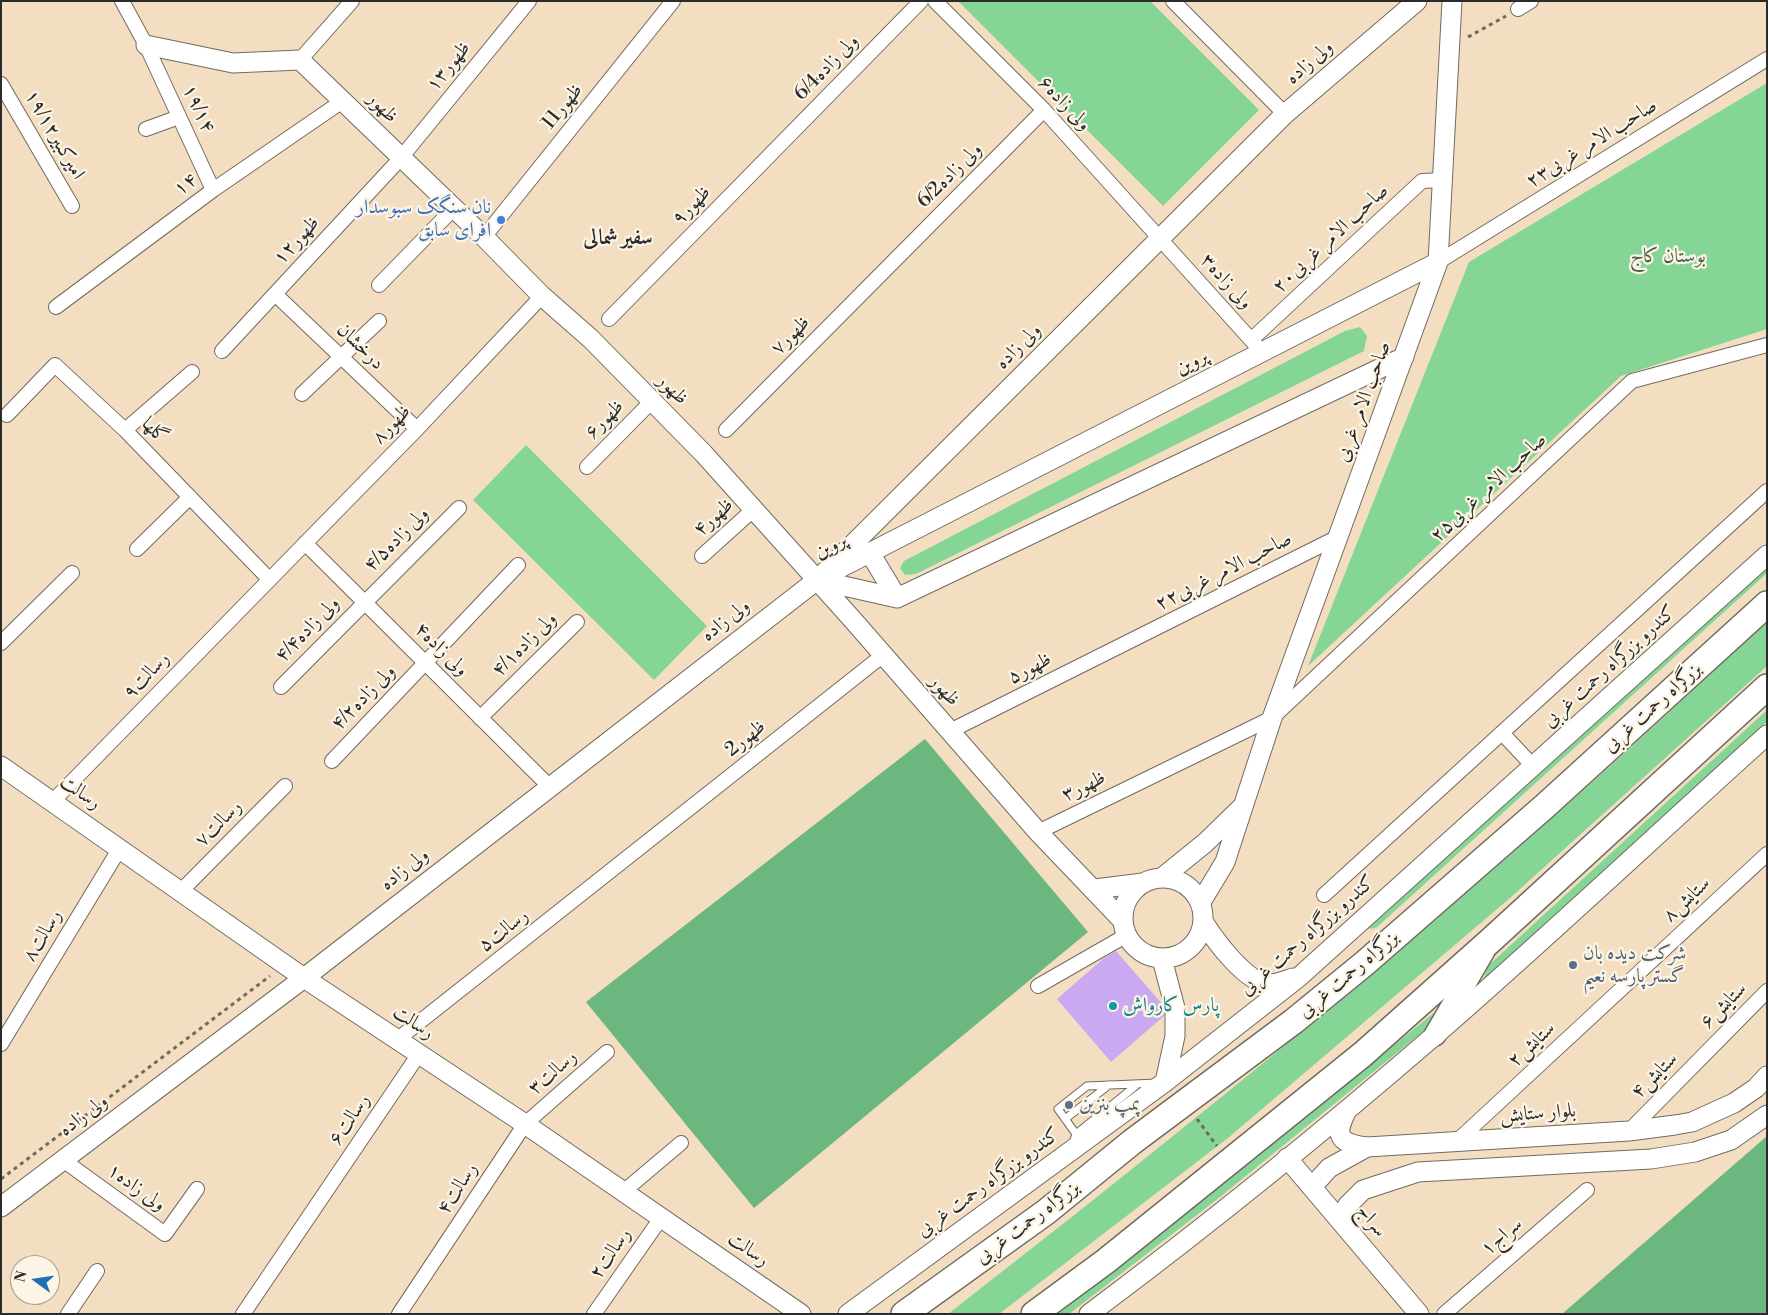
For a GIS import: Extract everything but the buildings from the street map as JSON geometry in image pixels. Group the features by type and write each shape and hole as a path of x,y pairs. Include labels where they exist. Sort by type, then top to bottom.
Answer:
{"highway":[{"name":"بزرگراه رحمت غربی","path":"904,1314 1046,1212 1185,1102 1294,1021 1365,964 1545,806 1767,604"},
{"path":"1034,1314 1106,1261 1363,1054 1490,941 1767,687"},
{"path":"917,1314 947,1283"}],"main road":[{"path":"1435,1035 1490,941"}],"street":[{"name":"۱۹/۱۴","path":"122,1 146,45 213,190"},
{"path":"146,45 233,63 300,60 352,1"},
{"name":"ظهور۱۳","path":"400,159 530,1"},
{"name":"11ظهور","path":"484,237 673,1"},
{"name":"6/4ولی زاده","path":"762,164 921,1"},
{"name":"ولی زاده۶","path":"936,1 1044,110 1160,239"},
{"path":"1172,1 1285,114"},
{"name":"ولی زاده","path":"3,1204 304,978 549,786 817,580 1285,114 1417,1"},
{"name":"صاحب الامر غربی","path":"1201,902 1225,862 1272,718 1438,262 1452,1"},
{"path":"1518,9 1532,1"},
{"name":"صاحب الامر غربی۲۳","path":"1438,262 1767,59"},
{"name":"ظهور","path":"300,60 344,100 400,159 454,208 542,296 590,339 704,454 1038,832 1094,889 1125,928"},
{"name":"امیرکبیر۱۹/۱۲","path":"1,84 72,206"},
{"name":"۱۴","path":"56,307 213,190 344,100"},
{"name":"6/2ولی زاده","path":"885,270 1044,110"},
{"path":"146,129 179,117"},
{"name":"ظهور۱۲","path":"222,351 400,159"},
{"name":"ظهور۹","path":"609,319 762,164"},
{"name":"صاحب الامر غربی۲۰","path":"1257,346 1422,182 1443,180"},
{"path":"379,285 454,208"},
{"name":"ولی زاده۳","path":"1160,239 1257,346"},
{"name":"پروین","path":"817,580 1257,346 1438,262"},
{"name":"ظهور۷","path":"726,430 885,270"},
{"name":"درخشان","path":"275,294 417,429"},
{"name":"ظهور۸","path":"269,579 417,429 542,296"},
{"path":"302,394 379,320"},
{"name":"صاحب الامر غربی۲۵","path":"1148,778 1272,718 1632,381 1767,345"},
{"path":"870,553 897,598 1404,357"},
{"name":"گلها","path":"8,415 55,365 125,430 269,579"},
{"path":"125,430 192,372"},
{"name":"ظهور۶","path":"587,467 651,402"},
{"path":"1324,895 1767,491"},
{"path":"138,549 190,497"},
{"name":"ولی زاده۴/۵","path":"364,601 459,508"},
{"name":"ظهور۴","path":"702,556 754,509"},
{"name":"صاحب الامر غربی٢٢","path":"1127,642 1338,537"},
{"name":"ولی زاده۴","path":"306,543 549,786"},
{"name":"کندرو بزرگراه رحمت غربی","path":"848,1314 1073,1143 1165,1082 1299,977 1767,555"},
{"name":"ولی زاده۴/۲","path":"332,761 518,565"},
{"path":"1,643 72,573"},
{"name":"رسالت۹","path":"54,801 269,579"},
{"name":"پروین","path":"817,580 897,598"},
{"name":"ولی زاده۴/۴","path":"281,687 364,601"},
{"name":"ولی زاده۴/۱","path":"480,718 577,622"},
{"name":"ظهور۵","path":"950,731 1127,642"},
{"name":"2ظهور","path":"634,854 882,656"},
{"path":"1502,732 1533,766"},
{"path":"1089,1314 1347,1110 1435,1035 1767,735"},
{"name":"رسالت","path":"1,766 54,801 285,965 525,1124 801,1314"},
{"name":"ظهور۳","path":"1038,832 1148,778"},
{"name":"رسالت۷","path":"180,891 285,786"},
{"path":"1094,889 1143,883 1164,877 1205,843 1245,803"},
{"name":"رسالت۸","path":"1,1044 120,848"},
{"name":"رسالت۵","path":"398,1039 634,854"},
{"name":"ستایش۸","path":"1634,976 1767,854"},
{"path":"1164,877 1186,884 1201,902 1204,923 1220,948 1246,973 1268,984 1299,977"},
{"path":"1143,883 1132,892 1125,906 1125,928 1135,947 1147,955 1162,958 1176,956 1190,949 1199,937 1204,923"},
{"path":"1038,986 1125,928"},
{"path":"1162,958 1175,1008 1175,1036 1165,1082"},
{"name":"ستایش۲","path":"1456,1142 1634,976"},
{"name":"ستایش۶","path":"1710,1049 1767,991"},
{"name":"ستایش۴","path":"1629,1131 1710,1049"},
{"name":"رسالت۳","path":"525,1124 607,1052"},
{"name":"رسالت۶","path":"243,1314 419,1054"},
{"name":"بلوار ستایش","path":"1312,1187 1329,1168 1367,1148 1629,1131 1692,1122 1734,1103 1756,1088 1767,1076"},
{"path":"1347,1110 1338,1132 1342,1139 1352,1145 1367,1148"},
{"path":"1348,1228 1347,1206 1363,1190 1418,1172 1651,1159 1695,1152 1731,1140 1767,1115"},
{"name":"رسالت۴","path":"399,1314 525,1124"},
{"path":"623,1192 681,1143"},
{"path":"1417,1145 1418,1172"},
{"name":"سراج","path":"1287,1158 1419,1314"},
{"name":"ولی زاده۱","path":"63,1160 165,1234 197,1189"},
{"name":"سراج۱","path":"1444,1314 1587,1190"},
{"name":"رسالت۲","path":"594,1314 661,1218"},
{"path":"68,1314 96,1271"}],"lane":[{"path":"1138,1084 1073,1143 1065,1119 1058,1109 1087,1086 1165,1082"},
{"path":"1065,1119 1110,1085"}],"path":[{"path":"1451,46 1518,9"},
{"path":"1,1180 285,965"},
{"path":"1185,1102 1228,1163"}],"green space":[{"path":"958,1 1150,1 1259,110 1163,206"},
{"name":"بوستان کاج","path":"1767,83 1767,329 1621,376 1308,666 1469,262"},
{"path":"1360,327 1367,336 1364,351 916,574 905,575 900,568 904,561 1345,331"},
{"path":"526,445 707,626 654,680 473,500"},
{"path":"1767,564 1767,573 1376,928 1367,929"},
{"path":"1767,622 1767,666 1510,898 1228,1138 999,1314 948,1314 1181,1130 1410,941 1586,788"},
{"path":"1767,710 1767,722 1483,980 1489,965"},
{"path":"925,739 1088,932 754,1208 586,1002"},
{"path":"1435,1012 1431,1025 1220,1197 1069,1314 1058,1314"},
{"path":"1767,1136 1767,1314 1562,1314"}],"place":[{"name":"نان سنگک سبوسدار افرای سابق","path":"501,220"},
{"name":"شرکت دیده بان گستر پارسه نعیم","path":"1573,965"},
{"name":"پارس کارواش","path":"1113,1006"},
{"name":"پمپ بنزین","path":"1069,1105"}],"district":[{"name":"سفیر شمالی","path":"618,239"}]}
